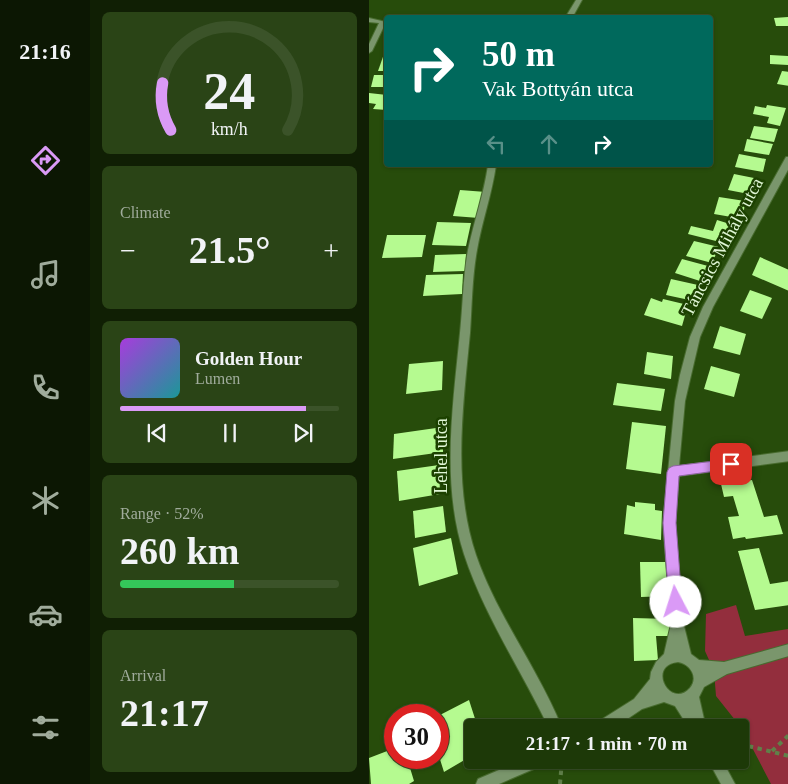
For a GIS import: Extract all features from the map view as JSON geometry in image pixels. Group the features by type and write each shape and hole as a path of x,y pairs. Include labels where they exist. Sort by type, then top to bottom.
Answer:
{"street":[{"path":"570,15 579,0"},
{"path":"369,20 383,22 369,52"},
{"name":"Táncsics Mihály utca","path":"691,662 677,622 669,523 680,401 695,337 708,307 788,159"},
{"name":"Lehel utca","path":"493,167 489,190 474,244 459,393 457,486 463,530 473,563 492,605 551,719"},
{"path":"673,472 788,456"},
{"name":"Táncsics Mihály utca","path":"670,657 677,622"},
{"path":"679,700 724,668 788,650"},
{"path":"692,719 679,700 666,696 660,689 657,672 660,664 670,657 724,668"},
{"path":"691,662 699,675 696,689 698,719"},
{"path":"639,704 657,680"},
{"path":"615,719 639,704 666,696"},
{"path":"483,784 517,769"},
{"path":"720,769 728,784"}],"path":[{"path":"772,751 788,735"},
{"path":"749,746 788,756"},
{"path":"561,784 562,769"}],"shaded area":[{"path":"736,605 745,636 788,629 788,784 771,784 749,742 749,719 734,719 716,696 714,671 705,651 706,614"}],"building":[{"path":"789,17 789,26 776,26 774,18"},
{"path":"384,54 384,71 378,71"},
{"path":"770,55 789,56 789,65 770,64"},
{"path":"782,71 789,72 789,86 777,84"},
{"path":"374,75 384,75 384,87 371,87"},
{"path":"369,93 384,95 384,110 373,109 376,104 369,103"},
{"path":"767,105 786,108 780,126 767,123 769,117 753,114 755,106 766,108"},
{"path":"754,126 778,129 774,142 750,138"},
{"path":"747,139 773,144 769,155 744,151"},
{"path":"739,154 766,159 763,172 735,167"},
{"path":"734,174 759,179 754,195 728,190"},
{"path":"460,190 486,192 479,218 453,216"},
{"path":"719,197 745,201 743,219 714,214"},
{"path":"717,220 730,224 724,243 688,234 691,226 713,231"},
{"path":"437,222 471,223 466,246 432,245"},
{"path":"387,235 426,235 422,257 382,258"},
{"path":"694,241 719,247 712,263 686,256"},
{"path":"466,254 465,271 433,272 435,255"},
{"path":"760,257 789,270 789,291 752,275"},
{"path":"682,259 708,266 700,281 675,273"},
{"path":"463,274 462,294 423,296 426,275"},
{"path":"671,279 698,285 694,301 666,295"},
{"path":"750,290 772,298 762,319 740,311"},
{"path":"651,298 662,302 663,299 688,305 682,326 644,315"},
{"path":"720,326 746,334 740,355 713,348"},
{"path":"647,352 673,356 671,379 644,374"},
{"path":"443,361 442,390 406,394 409,364"},
{"path":"711,366 740,374 734,397 704,389"},
{"path":"617,383 665,389 661,411 613,405"},
{"path":"632,422 666,426 661,474 626,469"},
{"path":"443,427 443,452 393,459 394,434"},
{"path":"439,465 440,494 399,501 397,471"},
{"path":"752,480 764,517 777,515 783,534 733,539 728,517 739,516 733,496 724,497 721,484"},
{"path":"635,502 655,504 655,510 662,511 661,540 624,534 627,505 635,507"},
{"path":"443,506 446,532 415,538 413,511"},
{"path":"451,538 458,574 419,586 413,548"},
{"path":"759,548 770,584 789,581 789,605 755,610 738,551"},
{"path":"640,562 667,562 670,596 641,597"},
{"path":"633,618 670,619 671,636 656,636 658,660 634,661"},
{"path":"469,700 475,719 464,719 464,760 444,772 443,769 449,769 449,710"},
{"path":"384,752 384,769 410,769 414,781 409,784 371,784 369,758"}],"route":[{"path":"676,602 669,523 673,472 731,464"}]}
